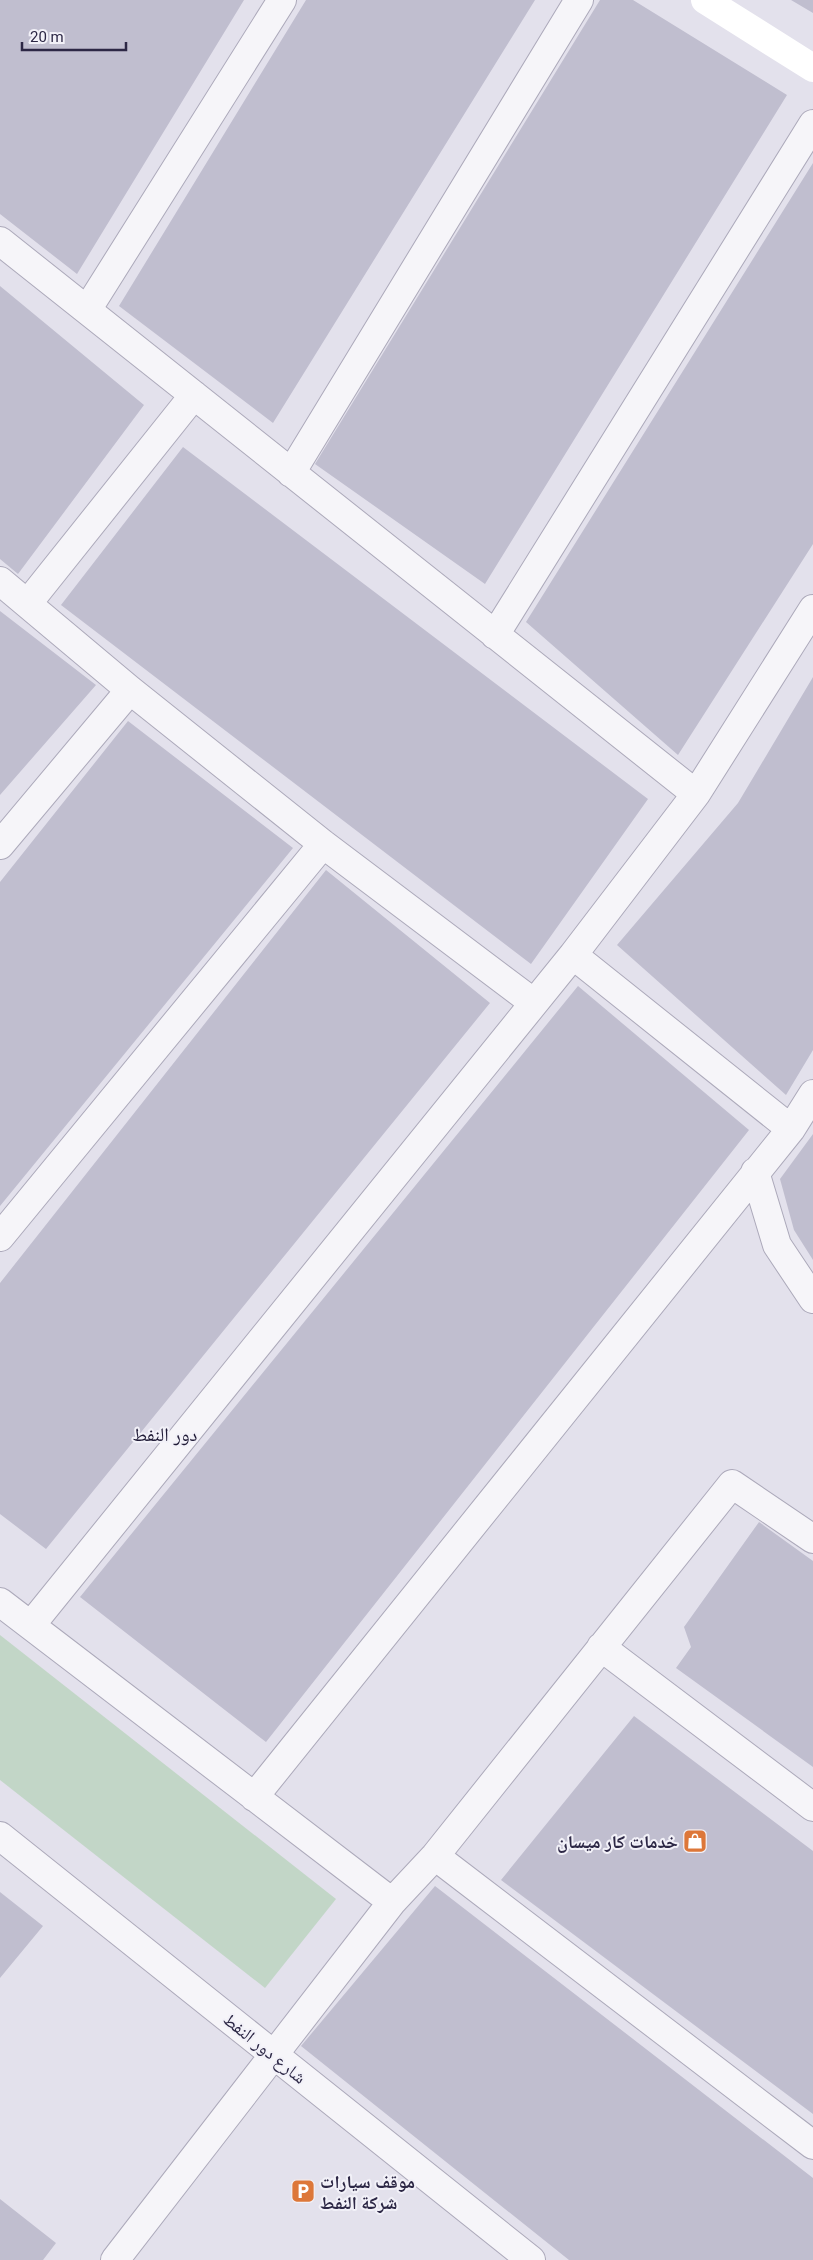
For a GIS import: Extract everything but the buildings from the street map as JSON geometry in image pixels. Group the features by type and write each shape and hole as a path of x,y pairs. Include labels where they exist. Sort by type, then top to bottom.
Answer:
{"main road":[{"path":"705,0 813,68"}],"street":[{"path":"87,310 282,0"},
{"path":"291,472 579,0"},
{"path":"495,635 813,124"},
{"path":"0,241 696,794"},
{"path":"28,603 194,395"},
{"path":"0,581 130,690 323,844 534,1003"},
{"path":"31,1626 573,955 696,794 813,609"},
{"path":"0,845 130,690"},
{"path":"0,1237 323,844"},
{"path":"573,955 791,1129"},
{"path":"254,1797 791,1129 813,1094"},
{"path":"755,1172 777,1245 813,1299"},
{"path":"117,2259 273,2054 392,1902 435,1856 732,1484 813,1539"},
{"path":"0,1602 392,1902"},
{"path":"601,1647 813,1807"},
{"name":"شارع دور النفط","path":"0,1836 531,2260"},
{"path":"435,1856 813,2145"}],"green space":[{"path":"0,1635 336,1899 265,1988 0,1780"}],"place":[{"name":"خدمات كار ميسان","path":"695,1841"},
{"name":"موقف سيارات شركة النفط","path":"303,2191"}],"district":[{"name":"دور النفط","path":"165,1434"}]}
